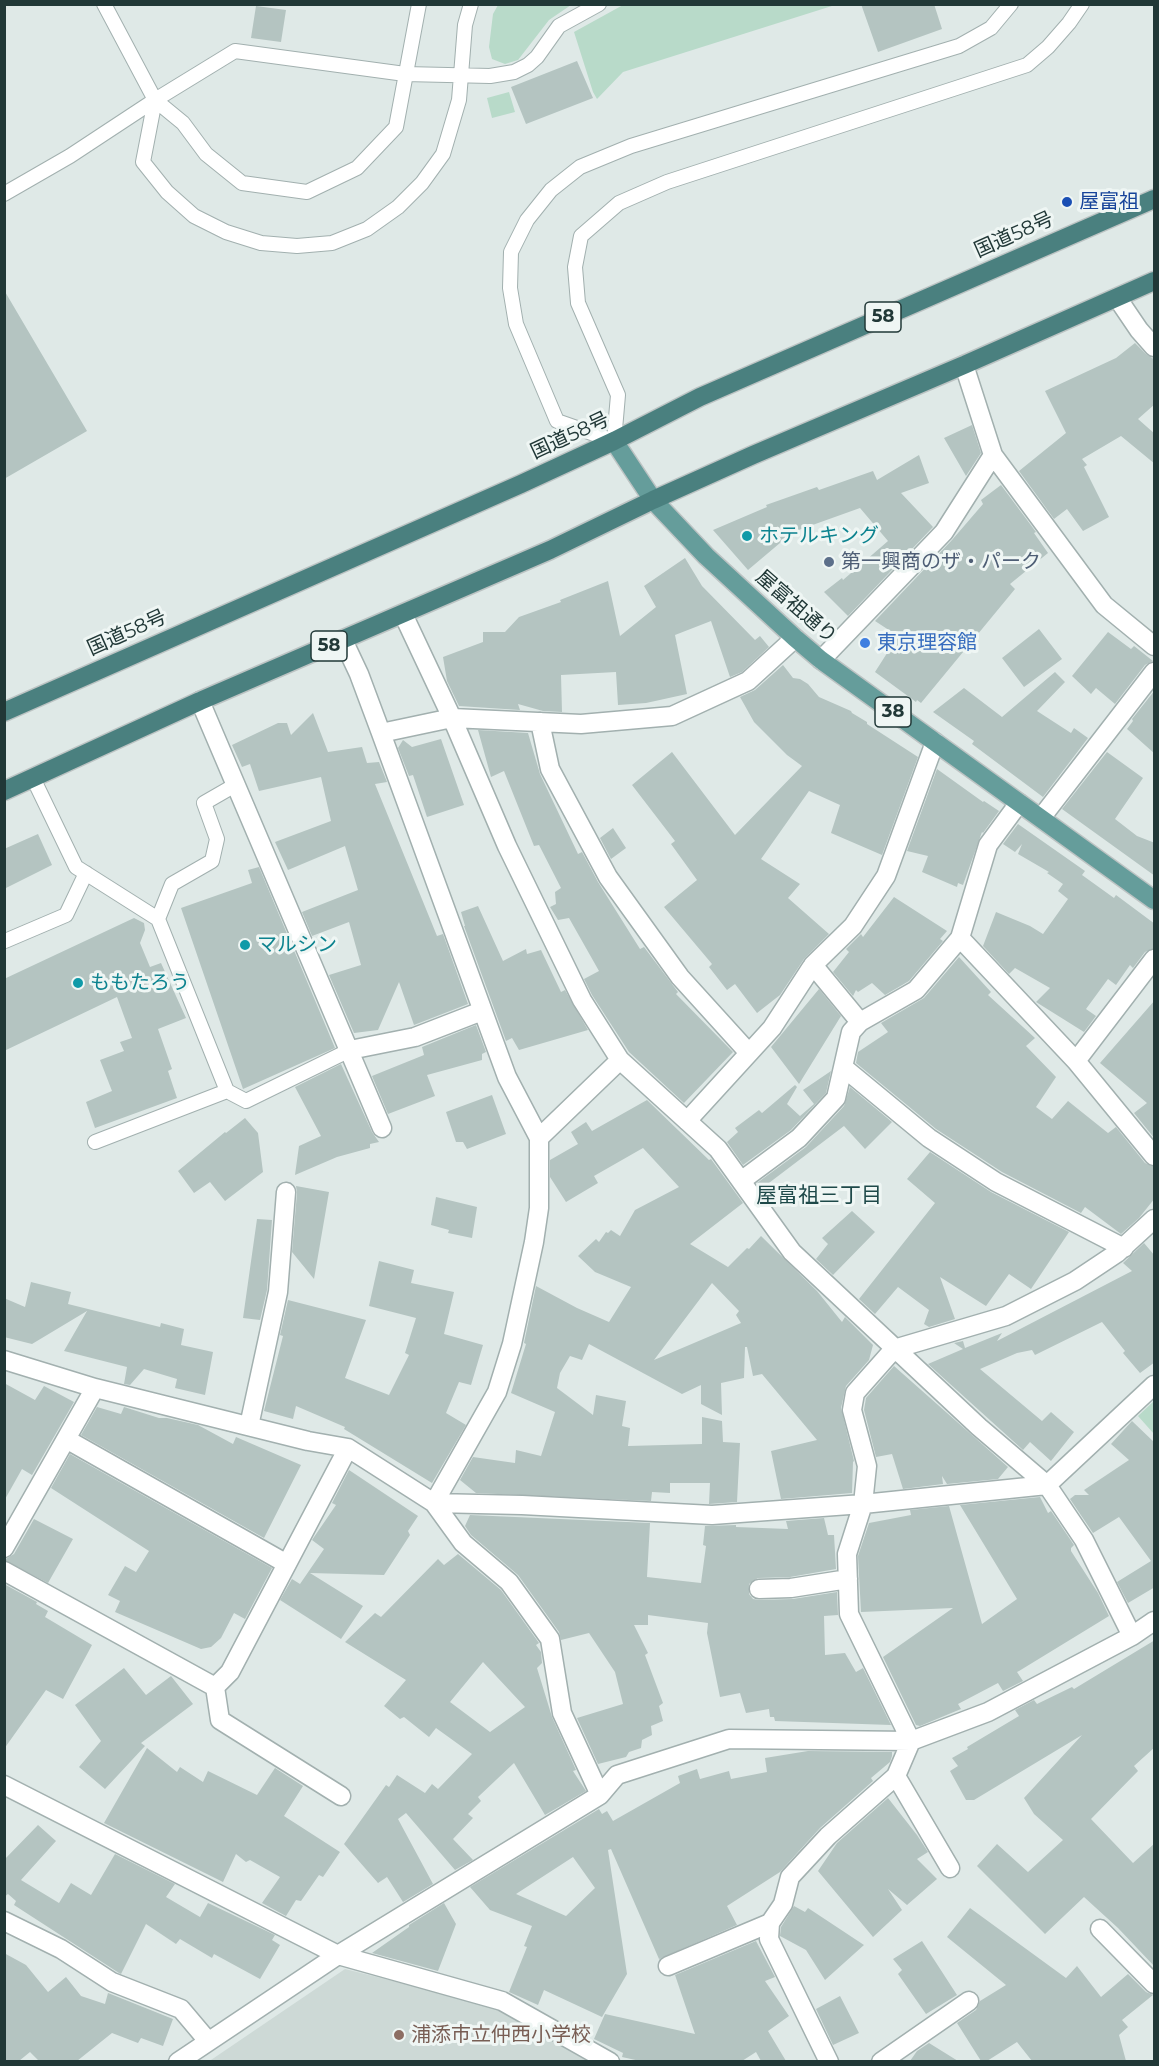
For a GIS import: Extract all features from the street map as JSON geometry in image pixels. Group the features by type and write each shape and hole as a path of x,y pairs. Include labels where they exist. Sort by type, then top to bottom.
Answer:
{"highway":[{"name":"国道58号","path":"4,712 615,441 700,397 1155,199"},
{"name":"58","path":"4,791 200,701 550,550 653,500 1155,281"}],"main road":[{"name":"屋富祖通り","path":"615,441 653,500 706,556 795,638 821,660 1155,900"}],"street":[{"path":"1118,298 1138,330 1155,347"},
{"path":"964,366 993,455 1104,605 1155,646"},
{"path":"821,660 944,532 993,455"},
{"path":"403,614 452,718 507,846 582,1000 620,1060 718,1149 792,1252 979,1427 1047,1485 1084,1540 1131,1636"},
{"path":"381,733 452,718 582,724 672,716 748,681 795,638"},
{"path":"343,640 359,674 507,1077 538,1138 539,1208 513,1344 496,1392 434,1503"},
{"path":"1041,818 1155,672"},
{"path":"200,701 382,1128"},
{"path":"540,722 550,769 608,877 680,977 749,1053"},
{"path":"687,1121 772,1028 813,965 853,926 886,876 935,741"},
{"path":"741,1181 799,1138 836,1098 851,1032 860,1022 916,990 960,938 988,845 1019,802"},
{"path":"960,938 1076,1061 1155,1156"},
{"path":"1076,1061 1155,959"},
{"path":"813,965 860,1022"},
{"path":"350,1050 416,1037 483,1011"},
{"path":"538,1138 620,1060"},
{"path":"843,1066 929,1138 996,1182 1124,1248"},
{"path":"249,1426 278,1292 286,1192"},
{"path":"829,2061 769,1939 771,1923 783,1904 790,1877 828,1836 896,1776 911,1742 849,1614 847,1554 863,1504 867,1466 852,1410 855,1394 894,1349 1006,1316 1075,1281 1124,1248 1155,1219"},
{"path":"4,1360 95,1388 308,1441 348,1448 434,1503 464,1543 509,1582 550,1639 562,1713 600,1794"},
{"path":"434,1503 712,1515 863,1504 1047,1485 1155,1385"},
{"path":"4,1548 95,1388"},
{"path":"66,1439 287,1564"},
{"path":"215,1687 230,1672 348,1448"},
{"path":"4,1571 215,1687"},
{"path":"759,1588 791,1588 848,1579"},
{"path":"178,2061 338,1954 600,1794 617,1775 729,1738 911,1742 988,1712 1155,1621"},
{"path":"215,1687 220,1720 341,1796"},
{"path":"896,1776 950,1868"},
{"path":"4,1785 338,1954 502,2001 610,2061"},
{"path":"4,1921 61,1949 112,1982 181,2009 208,2041"},
{"path":"668,1966 771,1923"},
{"path":"1100,1929 1155,1984"},
{"path":"881,2061 969,2001"}],"lane":[{"path":"104,4 155,100 183,123 206,154 242,183 307,192 357,168 396,127 419,4"},
{"path":"155,100 143,162 167,192 194,216 226,232 261,243 309,245 332,243 367,229 398,207 422,183 443,154 455,115 465,25 471,4"},
{"path":"4,194 70,156 235,51 405,74 490,76 514,72 528,65 537,57 559,26 599,4"},
{"path":"1011,4 991,28 959,46 631,146 580,167 551,190 527,220 511,252 510,288 516,324 557,421 615,441 618,395 578,303 575,267 582,236 619,203 667,182 1027,65 1048,47 1082,4"},
{"path":"33,778 76,867 158,919 227,1091 246,1101 350,1050"},
{"path":"158,919 172,884 212,861 217,838 204,803 237,784"},
{"path":"5,941 66,915 86,873"},
{"path":"94,1142 227,1091"}],"shaded area":[{"name":"浦添市立仲西小学校","path":"345,1969 501,2008 599,2062 208,2062"}],"green space":[{"path":"498,4 571,5 549,20 518,60 505,64 492,59 489,47 493,14"},
{"path":"623,5 835,5 623,72 597,99 574,32"},
{"path":"509,92 515,112 492,118 487,98"},
{"path":"1154,1401 1154,1434 1138,1416"}],"building":[{"path":"861,4 934,4 942,29 878,52"},
{"path":"256,6 286,10 281,42 251,38"},
{"path":"577,61 593,98 526,124 511,87"},
{"path":"4,290 87,431 4,479"},
{"path":"1135,343 1155,360 1155,404 1138,419 1155,434 1155,464 1121,436 1082,459 1087,465 1084,467 1109,517 1083,531 1067,509 1054,519 1019,471 1066,433 1045,391 1116,358"},
{"path":"972,425 981,453 966,476 944,438"},
{"path":"919,455 929,483 901,493 933,527 848,616 824,592 842,578 843,580 888,541 860,508 793,532 748,570 713,530 767,507 766,505 817,487 819,490 873,471 877,480"},
{"path":"1001,485 1036,532 1034,533 1048,553 1010,584 1015,589 921,703 917,700 916,702 875,672 898,636 875,621 952,540 983,504 981,500"},
{"path":"685,558 702,586 755,640 760,636 769,647 742,672 730,677 711,621 675,635 687,694 646,703 618,705 616,672 561,675 562,712 543,711 518,704 520,710 459,706 447,681 443,657 483,642 483,632 505,632 519,617 561,602 560,600 608,581 620,636 656,607 644,586"},
{"path":"1039,629 1062,659 1024,687 1002,658"},
{"path":"1108,632 1131,649 1134,646 1153,661 1145,665 1115,704 1096,688 1091,694 1072,676"},
{"path":"783,665 793,678 808,684 819,697 851,711 918,757 882,855 831,833 840,805 809,791 761,859 800,884 788,898 829,934 804,959 780,995 757,1013 735,984 727,990 709,967 712,964 664,907 697,880 671,844 675,841 632,785 672,752 735,835 802,766 787,755 754,722 740,697 755,690"},
{"path":"1055,672 1065,682 1037,711 1071,733 1074,728 1088,738 1043,797 972,744 974,741 933,712 964,688 1002,717"},
{"path":"1155,690 1155,754 1127,729"},
{"path":"313,713 328,752 362,747 367,763 379,762 387,782 375,784 437,936 443,934 468,1004 414,1025 399,982 378,1030 354,1033 329,975 361,965 349,922 312,936 302,912 358,890 345,846 288,870 275,842 331,821 321,777 259,791 250,764 242,767 232,745 278,723 287,723 291,735"},
{"path":"478,730 528,733 540,774 578,854 582,852 640,949 644,947 678,992 676,994 733,1052 684,1103 629,1052 592,995 584,979 599,971 569,918 558,920 550,907 556,904 555,892 561,888 539,845 534,846 504,771 491,777"},
{"path":"441,739 464,805 427,817 413,775 409,776 398,748 403,740 412,747"},
{"path":"1107,752 1143,778 1115,819 1137,836 1155,843 1155,876 1062,809"},
{"path":"937,769 999,811 982,832 963,885 958,883 957,887 922,872 928,856 907,851"},
{"path":"1018,824 1085,871 1082,875 1114,898 1116,895 1155,924 1155,948 1145,952 1133,968 1130,965 1116,985 1108,979 1086,1009 1096,1016 1084,1032 1036,1002 1050,988 1015,968 1009,974 983,946 996,912 1043,934 1068,899 1058,891 1063,884 1047,873 1049,872 1018,854 1022,844 1015,852 1003,844"},
{"path":"613,828 626,848 611,859 600,838"},
{"path":"38,834 52,865 4,889 4,849"},
{"name":"マルシン","path":"259,867 335,1048 243,1089 181,908 252,883 248,870"},
{"path":"894,897 947,931 940,939 943,941 909,981 885,995 872,983 858,992 856,990 853,996 833,972 849,952 846,949 861,934 863,937"},
{"path":"478,906 503,961 526,949 527,954 541,950 561,992 565,990 588,1030 519,1050 512,1038 506,1041 461,912"},
{"path":"134,918 144,923 145,930 140,943 150,967 161,963 186,1018 158,1029 172,1069 168,1071 177,1098 95,1128 86,1102 112,1091 100,1060 124,1051 120,1042 132,1038 117,997 4,1051 4,979"},
{"path":"959,957 991,992 988,995 1035,1038 1026,1046 1056,1077 1036,1107 1052,1119 1068,1101 1108,1133 1116,1127 1145,1163 1155,1167 1155,1198 1139,1218 1121,1234 1085,1207 1081,1213 1002,1172 936,1129 856,1063 858,1052 888,1032 881,1023 924,998"},
{"path":"819,989 841,1016 799,1084 771,1047"},
{"path":"1155,1000 1155,1139 1134,1113 1147,1103 1100,1063"},
{"path":"476,1025 486,1052 482,1054 482,1060 427,1075 435,1096 388,1114 372,1076 424,1055 422,1047"},
{"path":"341,1064 372,1132 379,1142 370,1144 370,1148 337,1157 295,1175 299,1146 321,1136 295,1087"},
{"path":"831,1071 826,1093 791,1130 743,1165 727,1142 738,1132 735,1128 759,1110 762,1113 795,1085 797,1087 787,1104 800,1116 814,1104 803,1090"},
{"path":"850,1087 892,1122 865,1149 844,1126 761,1189 757,1183 806,1147 844,1106"},
{"path":"492,1095 506,1134 467,1149 463,1142 456,1142 446,1112"},
{"path":"647,1100 709,1160 711,1159 743,1203 690,1244 728,1267 761,1236 817,1291 842,1322 845,1317 873,1345 869,1360 846,1386 841,1408 854,1461 852,1493 781,1499 771,1451 817,1440 762,1374 753,1376 747,1347 745,1347 744,1378 721,1383 722,1415 701,1404 701,1385 682,1394 589,1344 582,1360 570,1356 560,1373 557,1388 593,1415 596,1395 626,1401 622,1426 630,1428 628,1446 702,1444 702,1417 722,1421 723,1442 740,1443 737,1502 709,1504 710,1483 670,1483 670,1493 652,1492 651,1501 476,1493 460,1480 473,1457 515,1463 516,1450 541,1456 555,1412 511,1393 526,1344 524,1343 536,1286 609,1322 631,1287 595,1272 578,1256 596,1239 599,1242 606,1232 611,1230 620,1236 635,1210 679,1187 643,1148 594,1176 598,1183 566,1202 550,1177 550,1160 578,1144 571,1132 586,1122 592,1131","holes":["712,1283 739,1311 736,1315 741,1323 654,1360"]},
{"path":"245,1118 258,1133 263,1172 225,1201 210,1182 194,1193 178,1171"},
{"path":"930,1152 991,1192 1069,1232 1031,1289 1009,1274 986,1306 940,1277 955,1319 929,1327 924,1324 929,1310 898,1287 875,1314 859,1299 935,1203 907,1179"},
{"path":"296,1186 329,1192 314,1279 292,1252"},
{"path":"436,1197 477,1207 472,1238 448,1233 449,1230 431,1225"},
{"path":"852,1211 875,1232 833,1275 816,1259 828,1244 822,1238"},
{"path":"257,1219 272,1220 267,1290 260,1320 243,1318"},
{"path":"1144,1243 1155,1256 1155,1362 1140,1373 1102,1322 1035,1355 1032,1350 1017,1353 980,1369 1042,1421 1051,1412 1074,1432 1051,1461 1030,1442 1023,1450 928,1364 963,1349 954,1343 963,1341 965,1348 1002,1333 997,1341 1132,1271 1123,1263"},
{"path":"379,1261 414,1270 411,1283 454,1292 444,1334 483,1345 471,1385 459,1382 446,1413 466,1425 432,1483 344,1429 345,1427 296,1406 293,1419 264,1411 283,1336 280,1335 288,1300 366,1320 345,1378 389,1395 409,1355 405,1353 416,1318 369,1306"},
{"path":"31,1282 71,1292 68,1304 160,1327 161,1323 184,1329 181,1345 213,1352 205,1395 175,1388 177,1379 144,1369 130,1385 124,1384 127,1367 64,1351 87,1311 32,1344 4,1337 4,1298 25,1307"},
{"path":"894,1366 1008,1467 998,1479 947,1484 942,1476 943,1484 903,1489 892,1454 876,1457 864,1410 866,1398"},
{"path":"4,1383 35,1400 44,1386 74,1402 32,1475 22,1469 4,1501"},
{"path":"97,1407 121,1414 124,1407 159,1418 198,1425 233,1444 236,1437 301,1465 264,1538 81,1435"},
{"path":"1132,1421 1155,1443 1155,1587 1128,1603 1117,1582 1151,1561 1119,1517 1093,1533 1070,1499 1075,1495 1089,1495 1084,1490 1129,1460 1111,1444"},
{"path":"70,1454 272,1568 245,1619 234,1613 221,1638 211,1647 201,1649 115,1612 120,1601 108,1595 125,1566 136,1572 149,1551 51,1488"},
{"path":"349,1470 418,1516 408,1531 410,1535 384,1575 310,1573 363,1606 341,1639 280,1600 292,1579 300,1584 324,1549 312,1540 336,1505 332,1503"},
{"path":"1040,1497 1048,1513 1051,1511 1074,1545 1071,1551 1098,1593 1109,1616 1017,1672 1023,1681 1003,1691 998,1683 958,1704 961,1709 920,1726 916,1725 883,1657 953,1608 861,1612 858,1556 869,1523 911,1515 910,1510 949,1506 982,1624 1017,1599 960,1505"},
{"path":"470,1515 650,1523 647,1577 701,1583 706,1546 703,1545 705,1526 736,1525 736,1527 788,1529 786,1521 824,1518 828,1535 834,1535 836,1569 790,1577 758,1578 749,1584 749,1594 753,1599 759,1600 793,1599 837,1592 838,1615 824,1616 825,1655 845,1653 856,1672 863,1668 891,1725 775,1721 774,1717 770,1717 769,1709 746,1713 740,1693 720,1697 707,1633 708,1623 648,1615 648,1625 634,1625 648,1653 645,1655 663,1703 659,1706 663,1721 651,1726 652,1735 642,1740 641,1748 629,1752 626,1757 598,1764 577,1718 623,1704 615,1672 589,1633 561,1640 559,1632 518,1575 471,1535 465,1526"},
{"path":"34,1519 73,1539 48,1583 4,1560 14,1554"},
{"path":"458,1554 501,1590 539,1643 536,1645 541,1652 542,1663 537,1668 552,1717 576,1770 573,1771 586,1791 545,1815 514,1763 478,1797 481,1801 468,1814 473,1818 453,1839 473,1860 455,1870 406,1813 398,1819 433,1884 403,1902 387,1877 378,1883 344,1844 386,1785 389,1787 397,1775 425,1793 432,1784 438,1789 472,1754 436,1728 429,1737 404,1717 400,1719 384,1706 406,1680 345,1642 375,1613 381,1617 438,1559 444,1565","holes":["483,1662 525,1707 490,1732 450,1702"]},
{"path":"4,1584 37,1602 36,1604 48,1611 45,1617 92,1645 63,1699 46,1690 4,1749"},
{"path":"1155,1640 1155,1747 1134,1766 1138,1771 1091,1819 1133,1863 1155,1843 1155,1967 1084,1897 1045,1934 977,1866 997,1844 1028,1872 1063,1840 1034,1814 1024,1798 1082,1735 974,1800 966,1800 950,1771 958,1766 952,1758 1019,1716 1015,1710 1034,1700 1037,1704 1072,1687 1074,1689"},
{"path":"124,1668 146,1695 171,1676 193,1704 141,1743 145,1746 105,1789 79,1767 101,1741 75,1705"},
{"path":"147,1748 177,1772 180,1767 203,1782 208,1771 257,1795 275,1768 303,1786 284,1816 340,1852 323,1877 319,1875 301,1901 296,1900 286,1916 262,1903 280,1877 250,1860 246,1862 236,1854 223,1882 104,1823"},
{"path":"808,1751 892,1752 890,1762 871,1778 873,1781 820,1828 780,1872 727,1906 737,1925 659,1959 611,1849 608,1850 627,1974 602,2017 544,1990 538,2005 509,1992 527,1947 524,1946 532,1926 490,1910 470,1887 599,1809 602,1814 607,1811 613,1821 680,1783 678,1776 697,1769 700,1779 729,1771 731,1779 767,1772 765,1758","holes":["573,1857 595,1888 566,1916 516,1894"]},
{"path":"888,1798 928,1852 917,1859 937,1879 907,1905 888,1889 902,1910 873,1937 818,1871 837,1843"},
{"path":"38,1825 56,1841 21,1880 59,1903 71,1883 91,1895 115,1854 175,1884 166,1897 200,1917 208,1903 275,1935 272,1940 280,1945 260,1979 214,1954 212,1958 180,1939 176,1944 146,1924 121,1974 14,1905 16,1901 8,1894 4,1897 4,1860"},
{"path":"444,1903 456,1924 438,1971 372,1953 409,1925"},
{"path":"794,1906 805,1912 808,1908 864,1945 825,1980 806,1950 780,1936 781,1927"},
{"path":"970,1908 1066,1978 1077,1966 1101,1997 1128,1974 1146,1992 1153,1995 1122,2020 1128,2027 1119,2035 1126,2061 1032,2061 1017,2042 987,2061 981,2061 957,2023 976,2010 980,2001 1006,1985 947,1937"},
{"path":"756,1941 775,1977 765,1981 789,2016 768,2031 786,2061 761,2061 756,2052 742,2061 640,2061 622,2057 623,2053 594,2039 605,2014 695,2034 675,1975"},
{"path":"922,1941 957,1995 926,2014 898,1974 902,1970 893,1959"},
{"path":"4,1953 26,1965 48,1992 66,1977 81,1996 105,2004 108,1993 173,2019 163,2046 141,2038 138,2043 112,2033 77,2061 39,2061 30,2052 19,2061 4,2061"},
{"path":"840,1996 859,2033 833,2045 816,2009"},
{"path":"929,2043 958,2061 910,2061 917,2051"}],"place":[{"name":"屋富祖","path":"1067,202"},
{"name":"ホテルキング","path":"747,536"},
{"name":"第一興商のザ・パーク","path":"829,562"},
{"name":"東京理容館","path":"865,643"},
{"name":"マルシン","path":"245,945"},
{"name":"ももたろう","path":"78,983"},
{"name":"浦添市立仲西小学校","path":"399,2035"}],"district":[{"name":"屋富祖三丁目","path":"819,1196"}]}
